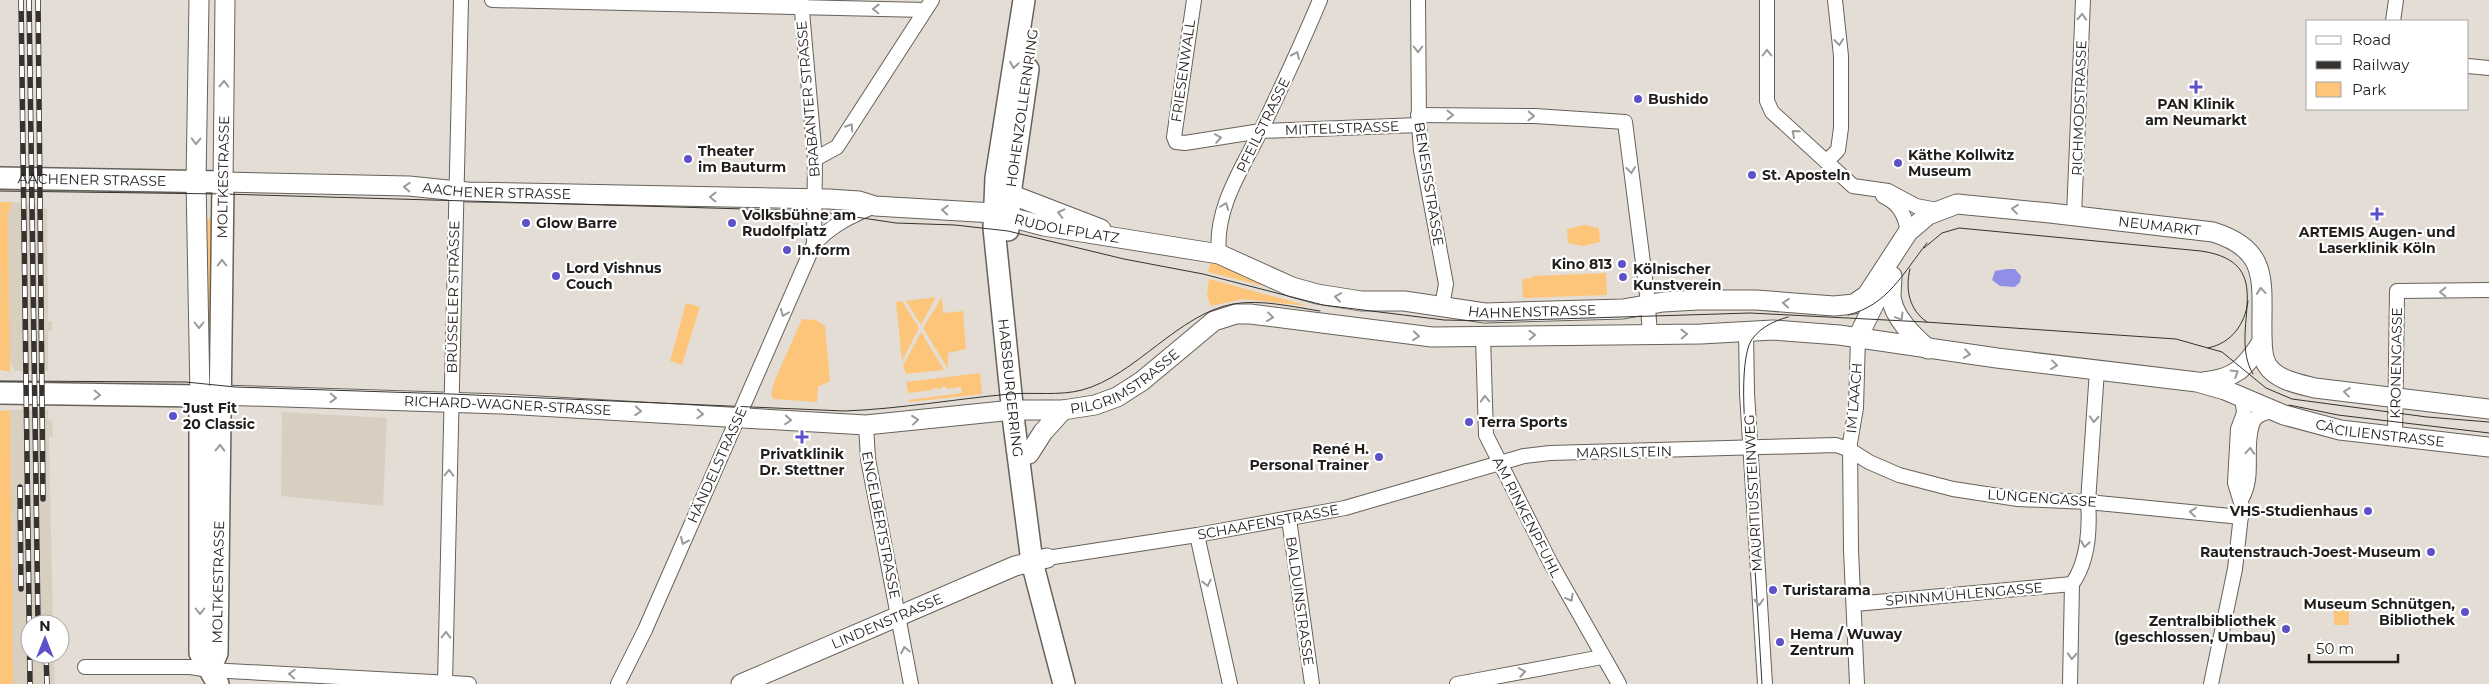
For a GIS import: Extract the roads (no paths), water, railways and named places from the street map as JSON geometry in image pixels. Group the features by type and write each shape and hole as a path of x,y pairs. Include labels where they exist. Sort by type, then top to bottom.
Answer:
{"main road":[{"name":"MOLTKESTRASSE","path":"199,0 196,181 200,396 200,653 212,679"},
{"name":"MOLTKESTRASSE","path":"212,679 217,653 225,0"},
{"name":"HOHENZOLLERNRING","path":"1001,215 996,178 1024,0"},
{"name":"HOHENZOLLERNRING","path":"1001,215 1010,194 1038,0"},
{"name":"AACHENER STRASSE","path":"0,178 409,186 455,191 815,199 859,201 875,206 1001,215"},
{"name":"RUDOLFPLATZ","path":"1010,194 1139,242"},
{"name":"NEUMARKT","path":"1864,299 1908,232 1931,215 1965,204 2213,232 2233,238 2256,259 2262,290 2262,342 2266,364 2278,376 2315,388 2395,399"},
{"name":"RUDOLFPLATZ","path":"1001,215 1044,226 1214,253"},
{"name":"HABSBURGERRING","path":"1001,215 1008,260 1019,410 1039,560"},
{"path":"1931,215 1918,238 1883,286 1871,306 1858,336 1928,349 2197,382 2242,396 2274,411"},
{"name":"HAHNENSTRASSE","path":"1214,253 1274,280 1309,292 1361,301 1409,301 1484,313 1623,309 1678,301 1747,300 1834,306 1854,304 1864,299"},
{"path":"1892,276 1891,297 1894,307 1902,321 1928,349"},
{"path":"1367,330 1382,325 1391,318 1393,310 1386,301"},
{"name":"HAHNENSTRASSE","path":"1222,317 1250,314 1415,336 1650,334 1773,330 1858,336"},
{"name":"PILGRIMSTRASSE","path":"1019,410 1063,410 1108,401 1133,388 1214,321 1222,317"},
{"path":"2197,382 2226,378 2233,375 2248,363 2262,342"},
{"name":"RICHARD-WAGNER-STRASSE","path":"0,393 221,395 451,402 739,416 866,425 1019,410"},
{"path":"2395,399 2489,409"},
{"name":"HABSBURGERRING","path":"1019,410 1030,454 1039,560"},
{"path":"1030,454 1043,432 1063,410"},
{"name":"CÄCILIENSTRASSE","path":"2274,411 2340,430 2489,446"},
{"path":"1039,560 1064,684"},
{"path":"1039,560 1048,579 1075,684"},
{"name":"LINDENSTRASSE","path":"742,684 1014,566 1039,560"}],"street":[{"name":"BRÜSSELER STRASSE","path":"445,683 455,191 461,0"},
{"path":"492,0 928,5"},
{"name":"FRIESENWALL","path":"1176,142 1174,137 1194,0"},
{"name":"PFEILSTRASSE","path":"1214,253 1223,211 1320,0"},
{"name":"BENESISSTRASSE","path":"1418,0 1418,120 1421,150 1446,284 1442,306"},
{"path":"1767,0 1768,107 1852,186 1888,191 1931,215"},
{"path":"1827,161 1838,150 1842,119 1836,0"},
{"name":"RICHMODSTRASSE","path":"2074,216 2083,0"},
{"path":"2393,20 2396,0"},
{"name":"BRABANTER STRASSE","path":"801,4 815,159 815,199"},
{"path":"815,159 837,147 928,5"},
{"path":"2469,66 2489,68"},
{"name":"MITTELSTRASSE","path":"1176,142 1185,143 1261,131 1418,120 1535,116 1625,122 1648,305"},
{"path":"1874,190 1899,207 1904,216 1908,232"},
{"name":"HÄNDELSTRASSE","path":"618,684 645,630 814,244 815,199"},
{"name":"HÄNDELSTRASSE","path":"814,244 833,226 848,216 875,206"},
{"name":"KRONENGASSE","path":"2395,436 2397,291 2489,290"},
{"path":"1648,305 1650,334"},
{"name":"MAURITIUSSTEINWEG","path":"1746,331 1765,684"},
{"name":"AM RINKENPFUHL","path":"1483,336 1486,435 1498,462 1602,657 1619,684"},
{"name":"IM LAACH","path":"1751,448 1822,444 1836,445 1850,450 1856,408 1858,336"},
{"path":"2070,684 2072,584 2081,572 2089,519 2088,502 2097,370"},
{"path":"2242,396 2244,413 2238,429 2235,483 2242,498"},
{"path":"2211,684 2235,569 2242,498 2248,482 2252,424 2259,415 2274,411"},
{"name":"ENGELBERTSTRASSE","path":"866,425 868,459 912,684"},
{"name":"MARSILSTEIN","path":"1498,462 1550,453 1751,448"},
{"path":"1850,450 1851,550 1855,604 1857,684"},
{"name":"LUNGENGASSE","path":"1850,450 1869,462 1899,475 1953,489 2018,499 2088,502 2241,517"},
{"name":"SCHAAFENSTRASSE","path":"1039,560 1197,535 1345,508 1498,462"},
{"name":"BALDUINSTRASSE","path":"1289,519 1312,684"},
{"path":"1197,535 1230,684"},
{"name":"SPINNMÜHLENGASSE","path":"1855,604 2072,584"},
{"path":"1457,684 1602,657"},
{"path":"85,667 190,667 212,679 469,684"}],"tram line":[{"path":"0,191 223,194 815,211 896,223 955,225 1008,231 1124,259 1203,274 1323,305 1444,320 1492,321 1750,313 1925,322 2176,339 2222,352 2266,388 2292,399 2427,417 2489,422"},
{"path":"1924,248 1942,233 1959,228 2201,251 2225,258 2239,269 2246,283 2246,356 2253,374"},
{"path":"1848,315 1874,304 1884,296 1927,243"},
{"path":"1910,269 1908,291 1912,305 1927,322"},
{"path":"2208,348 2224,342 2236,331 2244,317 2248,301"},
{"path":"0,381 186,382 235,387 451,394 844,411 865,410 1019,393 1073,392 1101,383 1120,372 1175,332 1213,310 1233,304 1255,302 1320,311"},
{"path":"1762,684 1745,432 1744,375 1749,345 1752,340 1765,327 1788,317"},
{"path":"2289,405 2338,415 2489,433"}],"railway":[{"path":"21,0 30,684"},
{"path":"29,0 38,614"},
{"path":"38,0 43,499"},
{"path":"20,487 21,589"},
{"path":"46,664 47,684"}],"place":[{"name":"PAN Klinik am Neumarkt","path":"2196,87"},
{"name":"Bushido","path":"1638,99"},
{"name":"Theater im Bauturm","path":"688,159"},
{"name":"Käthe Kollwitz Museum","path":"1898,163"},
{"name":"St. Aposteln","path":"1752,175"},
{"name":"ARTEMIS Augen- und Laserklinik Köln","path":"2377,214"},
{"name":"Glow Barre","path":"526,223"},
{"name":"Volksbühne am Rudolfplatz","path":"732,223"},
{"name":"In.form","path":"787,250"},
{"name":"Kino 813","path":"1622,264"},
{"name":"Lord Vishnus Couch","path":"556,276"},
{"name":"Kölnischer Kunstverein","path":"1623,277"},
{"name":"Just Fit 20 Classic","path":"173,416"},
{"name":"Terra Sports","path":"1469,422"},
{"name":"Privatklinik Dr. Stettner","path":"802,437"},
{"name":"René H. Personal Trainer","path":"1379,457"},
{"name":"VHS-Studienhaus","path":"2368,511"},
{"name":"Rautenstrauch-Joest-Museum","path":"2431,552"},
{"name":"Turistarama","path":"1773,590"},
{"name":"Museum Schnütgen, Bibliothek","path":"2465,612"},
{"name":"Zentralbibliothek (geschlossen, Umbau)","path":"2286,629"},
{"name":"Hema / Wuway Zentrum","path":"1780,642"}]}
